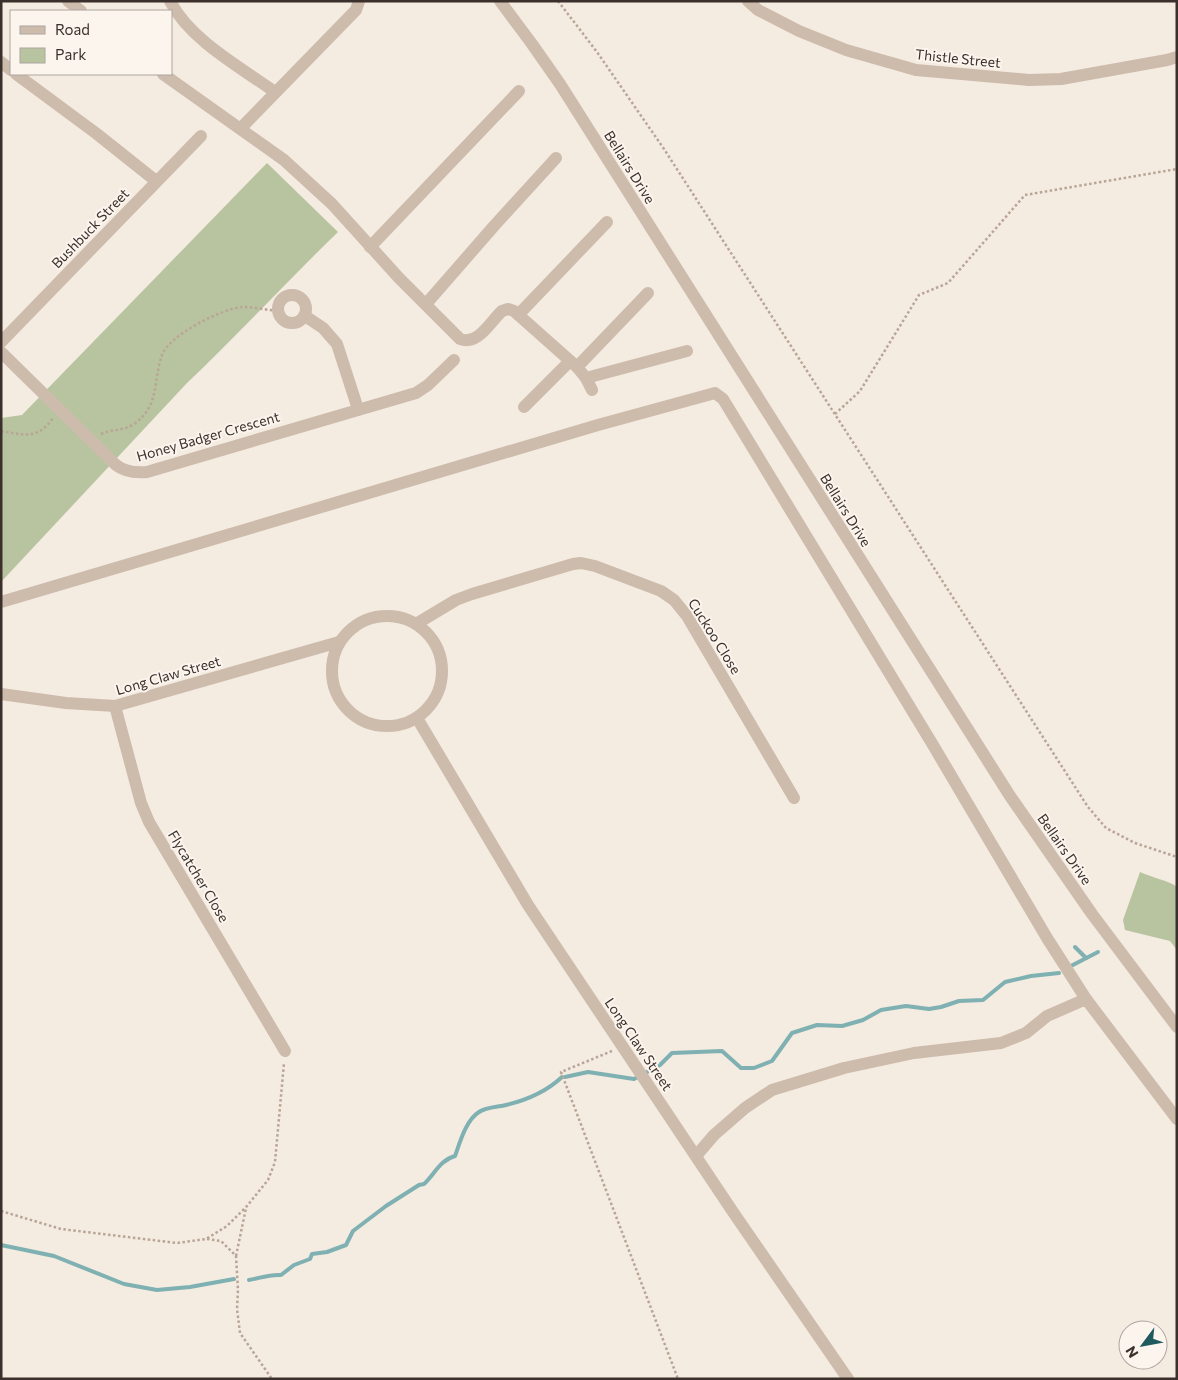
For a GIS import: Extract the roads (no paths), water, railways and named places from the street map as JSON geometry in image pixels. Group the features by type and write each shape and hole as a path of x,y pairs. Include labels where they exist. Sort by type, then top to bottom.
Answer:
{"street":[{"path":"68,1 80,10"},
{"path":"170,1 184,22 209,45 275,92"},
{"path":"241,128 356,10 359,1"},
{"name":"Bellairs Drive","path":"500,1 560,84 1010,796 1092,914 1177,1027"},
{"name":"Thistle Street","path":"748,1 758,10 799,31 846,50 916,70 1029,80 1061,79 1177,57"},
{"path":"17,75 97,134 156,181"},
{"path":"164,75 284,160 341,213 370,247 460,339 471,341 504,310 511,310 519,314 573,364 586,378 592,390"},
{"path":"370,247 519,91"},
{"name":"Bushbuck Street","path":"1,342 201,136"},
{"path":"426,304 556,158"},
{"path":"519,314 607,222"},
{"path":"524,407 573,364 648,293"},
{"path":"292,295 301,298 306,306 305,316 299,322 290,324 282,320 278,311 280,302 287,296 292,295"},
{"path":"305,316 323,328 337,344 358,410"},
{"path":"586,378 687,350"},
{"name":"Honey Badger Crescent","path":"1,352 120,468 130,472 143,472 422,390 454,360"},
{"path":"1,602 598,425 715,393 723,399 933,745 1046,938 1086,999 1177,1119"},
{"name":"Cuckoo Close","path":"416,624 456,600 573,564 594,566 662,591 674,600 687,616 794,798"},
{"path":"396,616 416,624 430,636 439,653 442,671 440,690 431,706 417,718 400,725 381,727 363,722 348,711 337,696 332,678 332,659 339,642 354,626 374,617 396,616"},
{"name":"Long Claw Street","path":"1,694 66,703 115,706 339,642"},
{"name":"Flycatcher Close","path":"115,706 141,803 146,815 286,1051"},
{"name":"Long Claw Street","path":"417,718 528,905 848,1379"},
{"path":"696,1156 714,1136 745,1108 772,1090 844,1068 914,1053 1001,1043 1026,1033 1047,1016 1086,999"}],"waterway":[{"path":"1075,947 1086,958"},
{"path":"1069,967 1098,952"},
{"path":"565,1077 588,1072 634,1079 660,1065 672,1053 722,1051 741,1068 754,1068 772,1061 792,1033 817,1025 842,1026 863,1020 881,1010 906,1006 929,1009 959,1001 983,1000 1005,982 1031,976 1059,973"},
{"path":"249,1280 281,1275 294,1265 310,1259 312,1254 327,1252 346,1245 353,1231 386,1206 419,1185 424,1184 441,1164 455,1156 470,1120 479,1112 529,1098 543,1091 562,1077"},
{"path":"1,1245 54,1256 124,1284 157,1290 190,1287 234,1279"}]}
